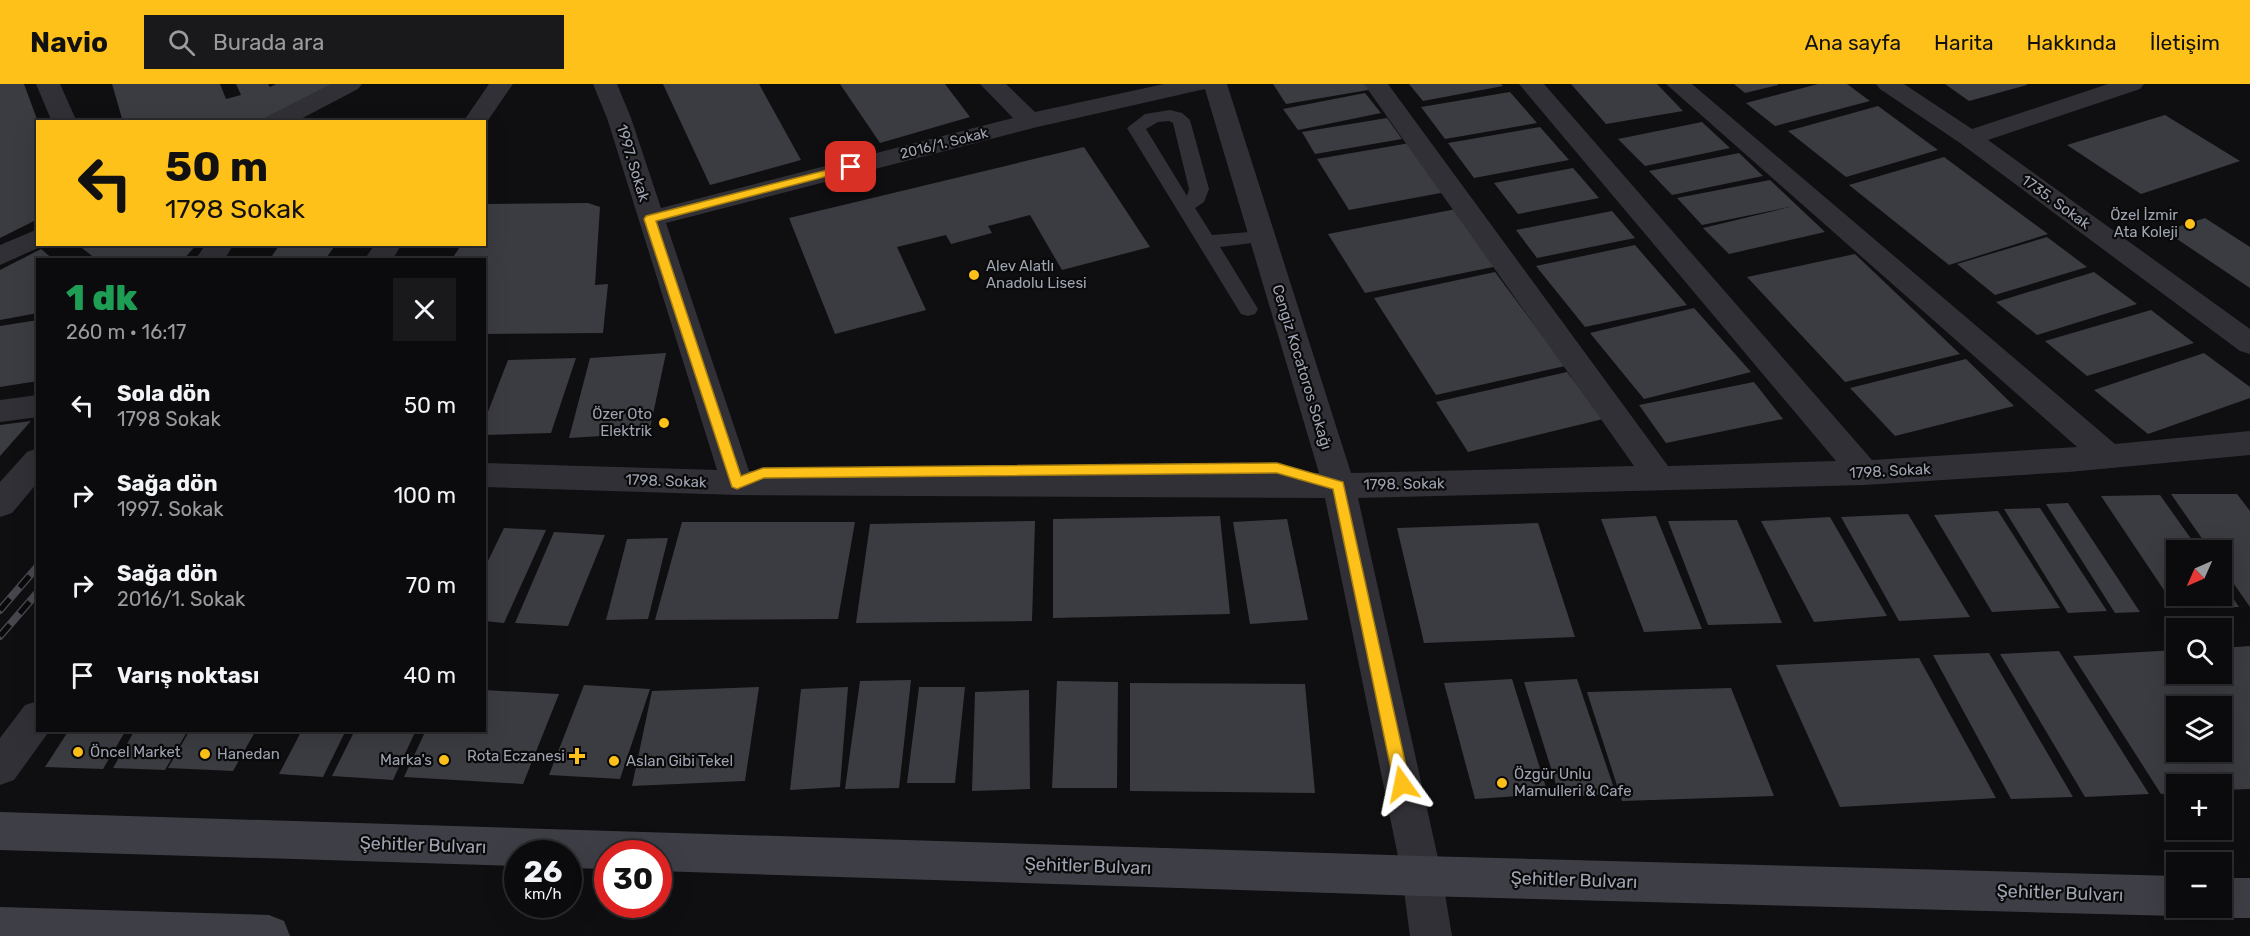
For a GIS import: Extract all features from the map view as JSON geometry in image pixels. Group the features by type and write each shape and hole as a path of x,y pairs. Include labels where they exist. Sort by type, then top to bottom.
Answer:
{"street":[{"path":"48,84 64,120"},
{"path":"278,120 351,84"},
{"path":"324,120 351,84"},
{"path":"476,120 501,84"},
{"name":"1997. Sokak","path":"605,84 619,118 737,483"},
{"path":"992,84 1030,121"},
{"name":"2016/1. Sokak","path":"650,219 1030,121 1196,84"},
{"name":"Cengiz Kocatoros Sokağı","path":"1215,84 1339,486 1422,876 1431,936"},
{"path":"1376,84 1660,479"},
{"path":"1531,84 1864,473"},
{"path":"1678,84 2108,456"},
{"name":"1735. Sokak","path":"1888,84 1969,138 2250,344"},
{"path":"1969,138 2132,84"},
{"path":"0,256 36,239"},
{"path":"0,411 36,406"},
{"name":"1798. Sokak","path":"486,475 737,483 1339,486 1864,473 2108,456 2250,443"},
{"path":"0,504 36,462"},
{"path":"0,768 36,720"},
{"name":"Şehitler Bulvarı","path":"0,831 1422,876 2166,897"},
{"path":"2232,898 2250,898"},
{"path":"0,928 269,936"}],"lane":[{"path":"1184,206 1248,309"},
{"path":"1206,242 1262,237"}],"building":[{"path":"0,84 24,84 37,120 36,220 0,238"},
{"path":"112,84 220,84 226,99 241,95 236,84 268,84 270,87 276,84 336,84 261,120 122,120"},
{"path":"663,84 759,84 801,160 710,185"},
{"path":"840,84 945,84 970,117 880,143"},
{"path":"1273,84 1370,84 1374,89 1286,104"},
{"path":"1409,84 1501,84 1503,86 1423,101"},
{"path":"1571,84 1657,84 1683,111 1606,124"},
{"path":"1734,84 1778,84 1778,85 1745,93"},
{"path":"1818,84 1847,84 1870,101 1775,126 1746,103"},
{"path":"1945,84 2027,84 2027,85 1969,101"},
{"path":"1510,92 1537,123 1445,139 1421,107"},
{"path":"1365,93 1381,113 1298,130 1283,109"},
{"path":"1878,106 1938,150 1846,177 1788,131"},
{"path":"2165,115 2240,161 2141,194 2067,145"},
{"path":"1387,118 1402,139 1315,154 1302,132"},
{"path":"1702,122 1730,148 1645,166 1618,139"},
{"path":"1540,127 1569,160 1474,178 1448,143"},
{"path":"1410,143 1446,192 1349,210 1317,159"},
{"path":"1084,147 1150,247 1062,270 1030,215 988,226 992,233 951,244 946,235 897,247 926,310 835,334 789,218"},
{"path":"1739,153 1763,176 1672,195 1649,171"},
{"path":"1944,157 2048,234 1949,265 1849,185"},
{"path":"1573,168 1599,198 1518,214 1494,183"},
{"path":"1770,180 1825,232 1729,254 1703,228 1794,206 1702,225 1677,198"},
{"path":"588,203 600,207 595,285 608,284 603,333 486,334 486,258 452,258 461,246 486,246 486,204"},
{"path":"1456,209 1498,266 1365,293 1328,234"},
{"path":"1612,211 1635,238 1537,258 1516,230"},
{"path":"2205,218 2250,247 2250,288 2165,231"},
{"path":"2047,237 2087,267 1995,295 1957,264"},
{"path":"1635,245 1687,305 1585,327 1536,266"},
{"path":"80,246 195,246 185,258 94,258"},
{"path":"279,246 335,246 327,257 272,256"},
{"path":"41,249 52,258 36,258 36,313 0,320 0,270"},
{"path":"1855,254 1960,354 1845,382 1747,277"},
{"path":"1495,272 1565,366 1436,395 1374,298"},
{"path":"2094,272 2137,304 2037,335 1996,302"},
{"path":"1694,308 1751,372 1644,399 1590,333"},
{"path":"2151,310 2194,343 2087,376 2045,341"},
{"path":"36,320 36,381 0,387 0,326"},
{"path":"666,353 649,433 569,438 590,358"},
{"path":"2204,353 2250,387 2250,398 2148,434 2094,390"},
{"path":"576,358 551,433 486,435 486,417 508,360"},
{"path":"1966,359 2014,406 1895,436 1850,388"},
{"path":"1567,372 1603,419 1468,452 1436,402"},
{"path":"1754,382 1783,419 1666,443 1639,405"},
{"path":"31,421 0,456 0,425"},
{"path":"2171,494 2237,494 2250,511 2250,607 2232,581 2232,540 2203,540"},
{"path":"2160,495 2192,540 2166,540 2166,593 2101,496"},
{"path":"2068,503 2140,612 2115,613 2046,504"},
{"path":"2040,508 2107,611 2068,613 2004,509"},
{"path":"1998,511 2060,608 1992,612 1934,515"},
{"path":"1908,514 1970,617 1899,621 1841,517"},
{"path":"1220,516 1230,614 1053,618 1053,519"},
{"path":"1656,516 1702,629 1644,632 1601,519"},
{"path":"1830,517 1887,616 1814,622 1761,521"},
{"path":"1287,519 1308,620 1250,624 1233,522"},
{"path":"1737,520 1782,623 1708,625 1668,521"},
{"path":"1035,521 1032,621 856,623 870,524"},
{"path":"682,522 855,522 838,619 655,620"},
{"path":"1538,523 1575,637 1424,643 1397,528"},
{"path":"504,528 546,530 504,623 486,621 486,565"},
{"path":"554,532 605,535 568,626 515,623"},
{"path":"668,538 648,619 606,620 627,539"},
{"path":"2232,597 2239,607 2176,608 2175,606 2232,606"},
{"path":"2250,646 2250,789 2232,790 2232,774 2166,774 2166,794 2161,794 2073,656 2166,651 2166,684 2232,684 2232,647"},
{"path":"2059,651 2149,794 2085,797 2000,654"},
{"path":"1989,653 2073,797 2011,799 1933,655"},
{"path":"1919,658 1996,798 1840,807 1776,665"},
{"path":"1512,679 1548,794 1475,799 1444,683"},
{"path":"1577,679 1616,794 1560,797 1524,682"},
{"path":"911,680 899,788 845,789 860,681"},
{"path":"1057,681 1118,682 1117,788 1052,788"},
{"path":"1130,683 1305,684 1315,793 1130,791"},
{"path":"584,685 650,689 620,779 549,775"},
{"path":"759,687 745,781 632,786 652,691"},
{"path":"848,687 840,787 790,790 801,689"},
{"path":"919,687 965,687 955,783 907,783"},
{"path":"1731,688 1774,796 1622,801 1587,692"},
{"path":"486,690 559,694 523,784 404,777 425,732 486,732"},
{"path":"1029,690 1030,789 972,791 975,692"},
{"path":"68,732 125,732 103,769 45,767"},
{"path":"134,732 187,732 165,770 113,768"},
{"path":"189,732 255,732 233,771 168,768"},
{"path":"301,732 345,732 323,777 279,774"},
{"path":"354,732 415,732 393,780 332,776"}],"railway":[{"path":"0,610 36,568"},
{"path":"0,636 36,594"}],"place":[{"name":"Özel İzmir Ata Koleji","path":"2190,224"},
{"name":"Alev Alatlı Anadolu Lisesi","path":"974,275"},
{"name":"Özer Oto Elektrik","path":"664,423"},
{"name":"Öncel Market","path":"78,752"},
{"name":"Hanedan","path":"205,754"},
{"name":"Rota Eczanesi","path":"577,756"},
{"name":"Marka's","path":"444,760"},
{"name":"Aslan Gibi Tekel","path":"614,761"},
{"name":"Özgür Unlu Mamulleri & Cafe","path":"1502,783"}],"route":[{"path":"851,167 650,219 737,483 763,473 1277,468 1339,486 1402,784"}]}
